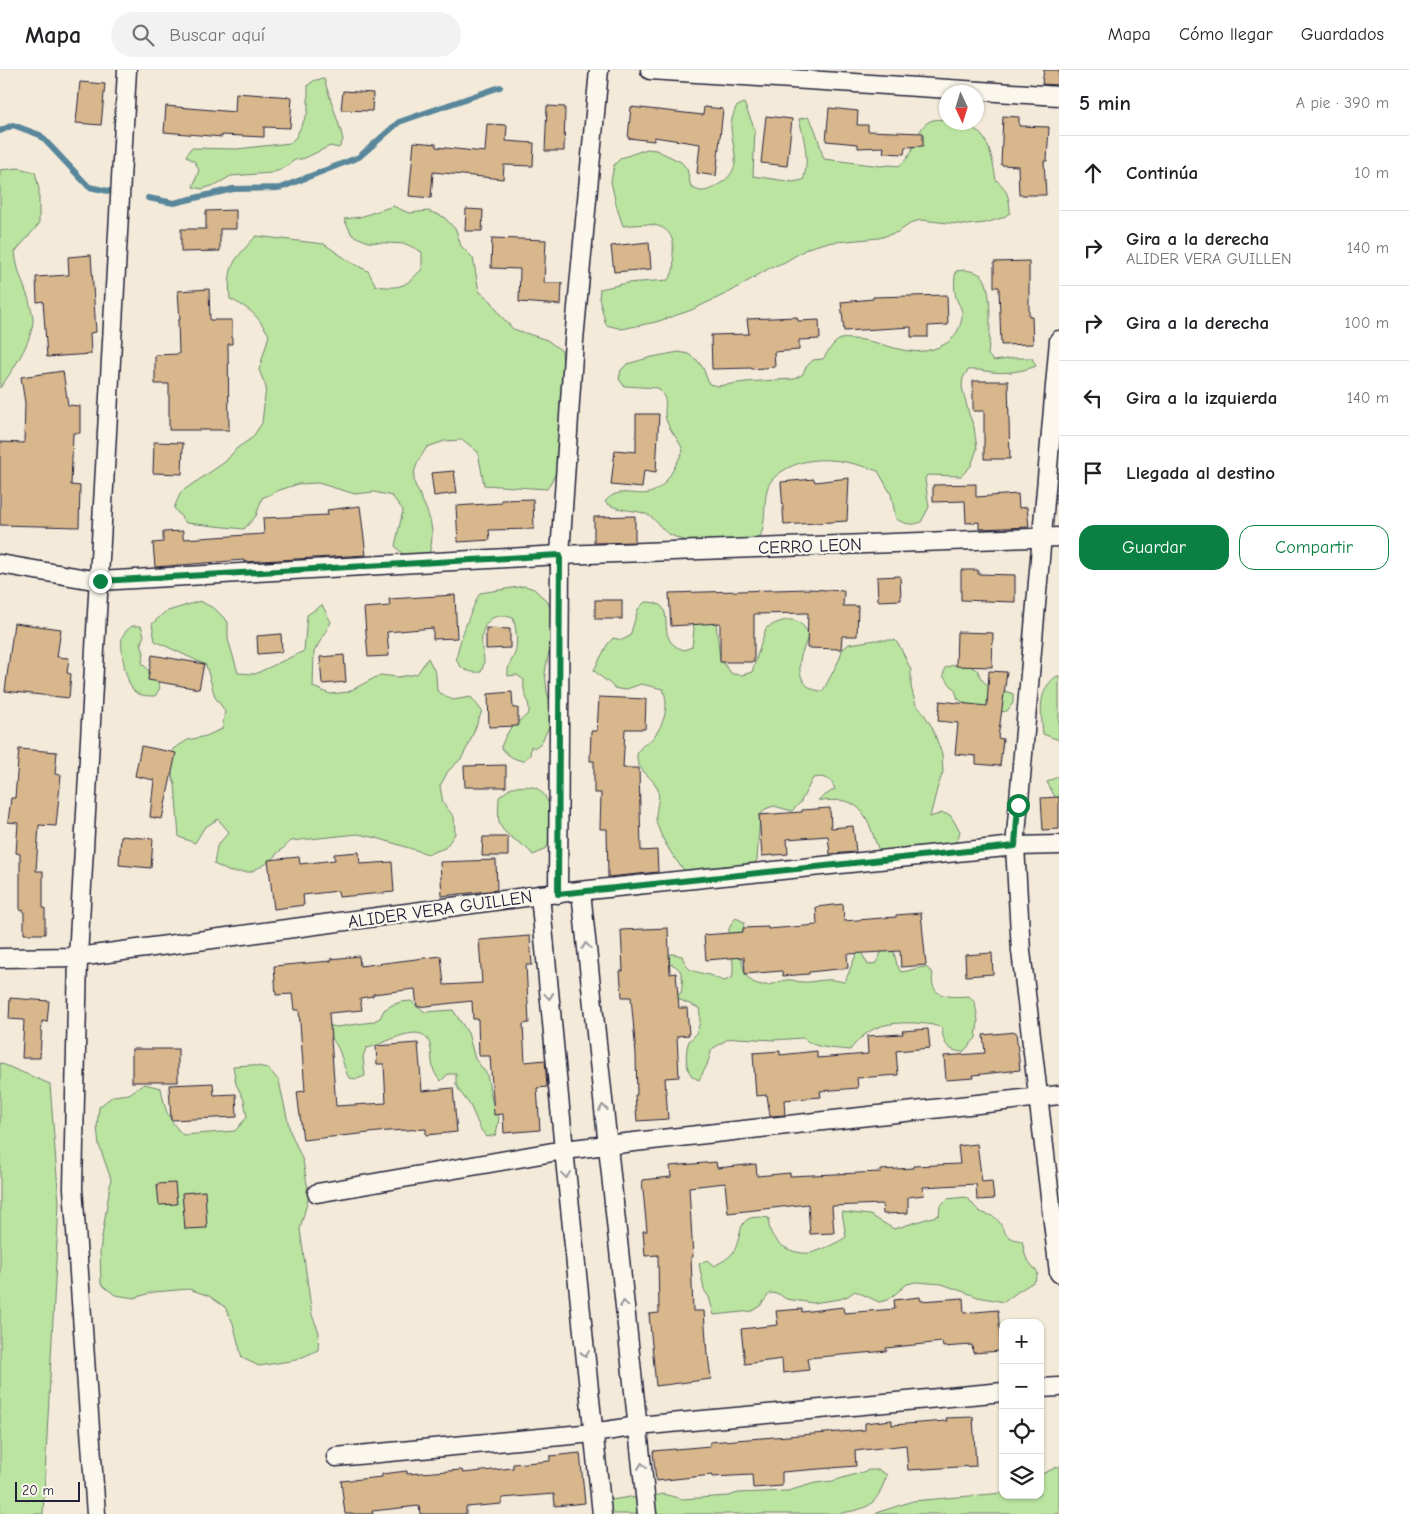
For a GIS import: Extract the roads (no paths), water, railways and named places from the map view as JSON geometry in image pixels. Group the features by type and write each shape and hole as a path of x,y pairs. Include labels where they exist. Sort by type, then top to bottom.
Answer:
{"street":[{"path":"96,1514 74,1188 78,957 127,70"},
{"path":"558,894 560,555 574,340 599,70"},
{"path":"650,70 1059,96"},
{"path":"1059,340 1051,537 1015,846 1021,951 1059,1273"},
{"name":"CERRO LEON","path":"0,564 100,581 560,555 1051,537"},
{"name":"ALIDER VERA GUILLEN","path":"0,958 78,957 540,895 1015,846 1059,845"},
{"path":"581,892 647,1514"},
{"path":"540,895 564,1150 602,1514"},
{"path":"317,1193 607,1144 1059,1095"},
{"path":"1044,1388 1059,1387"},
{"path":"336,1457 638,1426 999,1392"}],"waterway":[{"path":"148,198 174,203 233,189 280,188 359,157 399,122 500,87"},
{"path":"0,131 13,125 40,135 89,187 113,192"}]}
